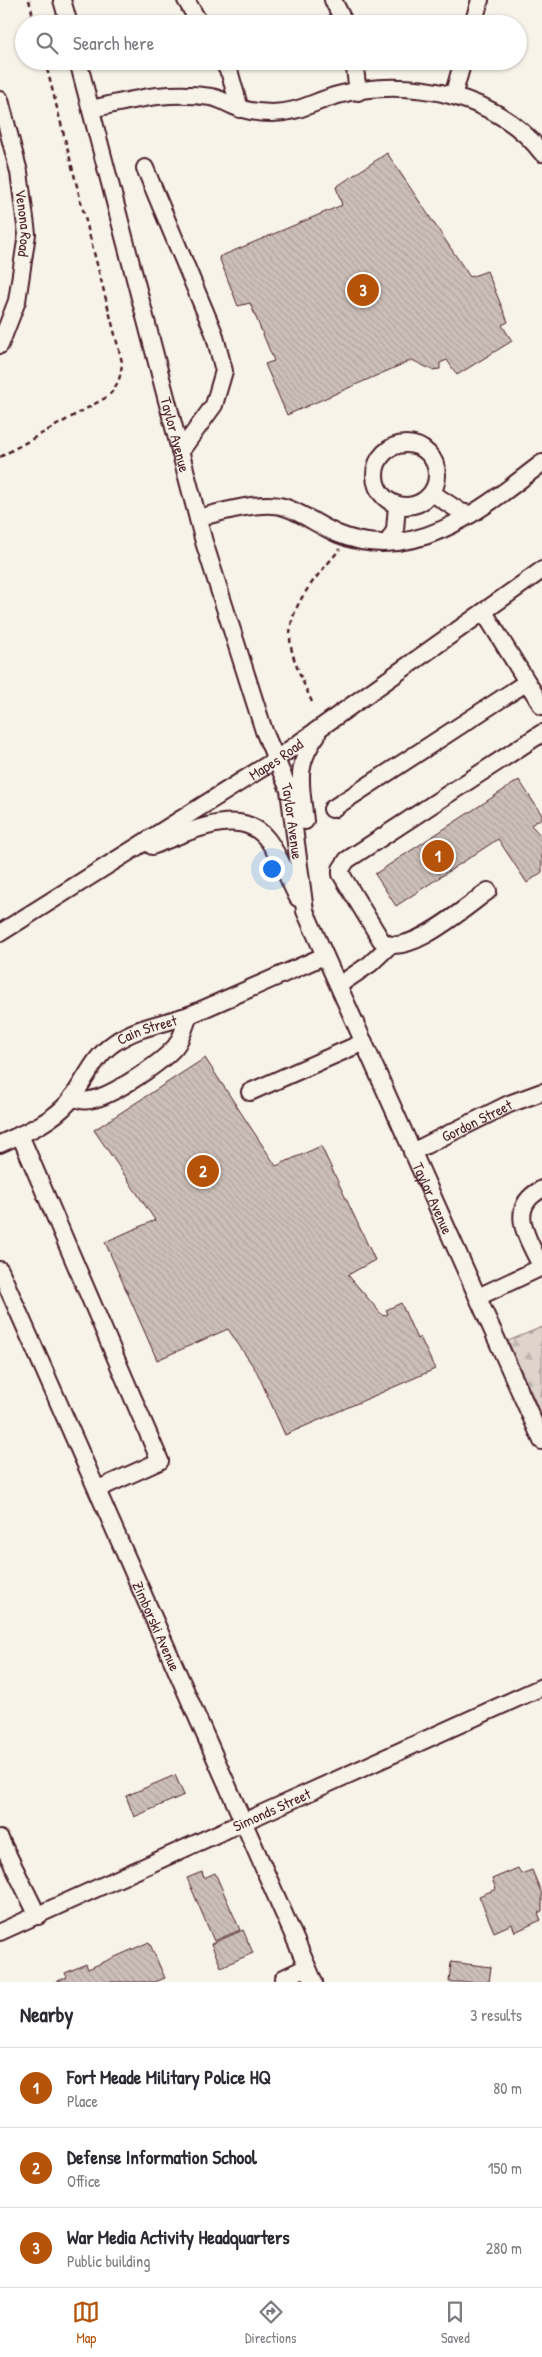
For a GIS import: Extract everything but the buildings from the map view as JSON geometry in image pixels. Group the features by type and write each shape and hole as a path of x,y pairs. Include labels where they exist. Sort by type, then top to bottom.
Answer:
{"street":[{"path":"62,0 66,15"},
{"path":"186,0 195,15"},
{"path":"333,0 340,15"},
{"path":"476,15 480,0"},
{"name":"Taylor Avenue","path":"80,70 198,518 275,760 289,790 300,884 306,911 324,956 339,985 542,1441"},
{"path":"228,70 240,109"},
{"path":"355,70 358,92"},
{"path":"454,96 461,70"},
{"path":"91,110 148,96 187,93 214,97 240,109 272,113 288,112 312,106 337,95 382,87 419,90 454,96 492,110 529,136 542,153"},
{"name":"Venona Road","path":"0,100 18,172 27,234 17,301 0,345"},
{"path":"145,168 214,333 224,371 214,405 180,452"},
{"path":"411,444 429,453 438,471 437,481 432,493 419,504 397,505 387,500 380,493 374,472 377,462 392,447 411,444"},
{"path":"198,518 251,506 282,506 339,534 374,542 388,542 428,536 470,514 542,463"},
{"path":"432,493 461,512 470,514"},
{"path":"388,542 395,530 397,505"},
{"name":"Mapes Road","path":"0,933 275,760 542,570"},
{"path":"484,612 542,706"},
{"path":"332,809 527,682"},
{"path":"306,911 307,844 301,768 306,752 326,724"},
{"path":"390,945 381,940 341,874 342,865 542,733"},
{"path":"116,860 218,824 241,823 258,831 267,840 306,911"},
{"path":"339,985 370,964 390,945 414,941 440,926 488,891"},
{"name":"Cain Street","path":"0,1144 53,1116 72,1097 96,1060 112,1044 127,1034 145,1026 189,1015 324,956"},
{"path":"72,1097 84,1101 94,1100 114,1091 159,1061 176,1046 189,1015"},
{"path":"250,1092 364,1042"},
{"name":"Gordon Street","path":"412,1152 509,1104 542,1092"},
{"path":"20,1135 160,1461 98,1489"},
{"path":"478,1297 542,1267 523,1226 521,1217 523,1207 530,1198 542,1189"},
{"name":"Zimborski Avenue","path":"0,1270 98,1489 310,1975"},
{"name":"Simonds Street","path":"0,1932 542,1687"},
{"path":"0,1839 38,1916"},
{"path":"284,1982 284,1978 310,1975"}],"path":[{"path":"29,0 33,15"},
{"path":"0,457 107,397 116,387 121,373 122,362 47,70"},
{"path":"312,702 291,646 292,625 298,603 343,545"}],"green space":[{"path":"542,1327 542,1416 508,1341"}],"place":[{"name":"War Media Activity Headquarters","path":"363,290"},
{"name":"Fort Meade Military Police HQ","path":"438,856"},
{"name":"Defense Information School","path":"203,1171"}]}
